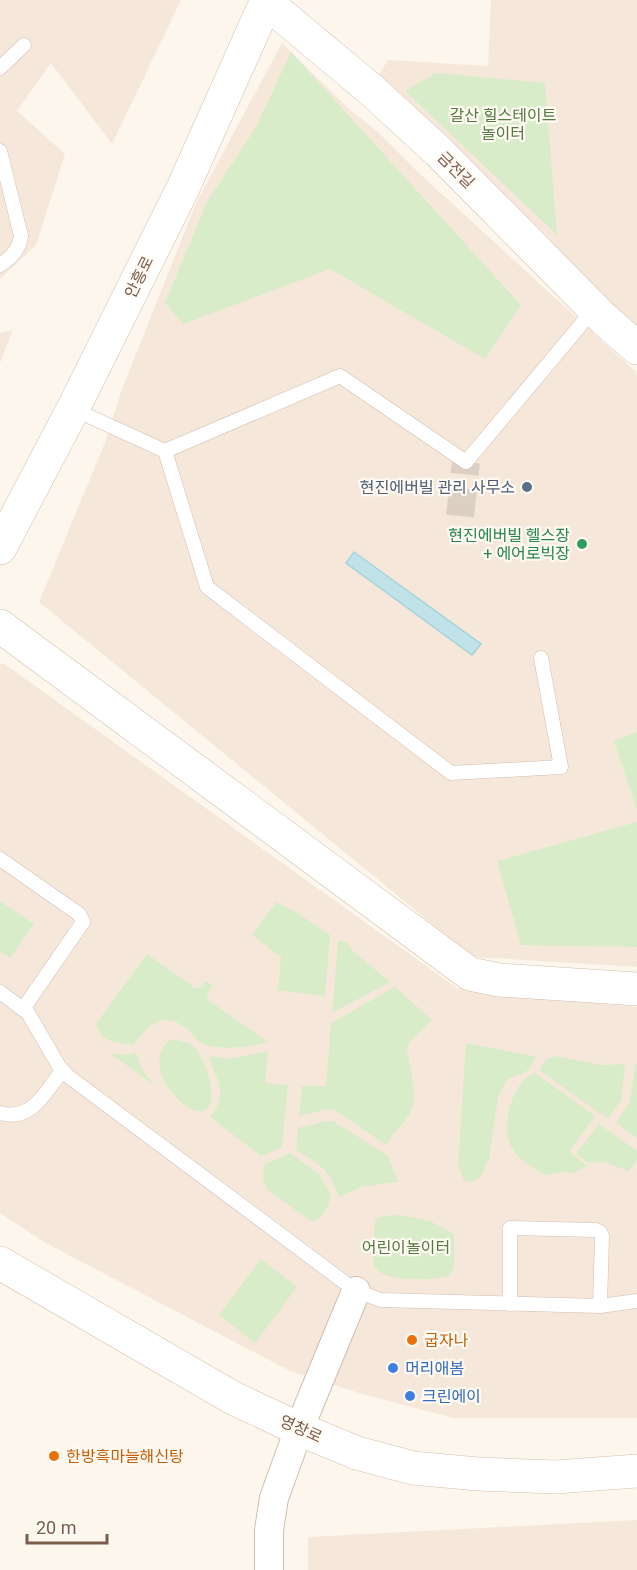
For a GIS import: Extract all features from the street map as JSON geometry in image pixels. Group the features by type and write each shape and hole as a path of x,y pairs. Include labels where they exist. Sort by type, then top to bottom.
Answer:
{"street":[{"name":"금전길","path":"266,1 369,88 439,152 594,309 637,348"},
{"name":"안흥로","path":"0,548 73,409 183,188 266,1"},
{"path":"0,626 470,974 499,980 637,989"},
{"name":"영창로","path":"0,1263 233,1398 357,1453 413,1468 478,1474 556,1477 637,1471"},
{"path":"269,1570 269,1530 272,1506 299,1429 356,1291"}],"lane":[{"path":"0,68 24,45"},
{"path":"0,152 21,236 16,252 0,265"},
{"path":"165,452 340,376 466,462 594,309"},
{"path":"73,409 165,452 207,587 451,773 561,767 541,658"},
{"path":"0,859 79,914 83,922 23,1009"},
{"path":"0,992 23,1009 39,1029 62,1071 356,1291 381,1300 600,1306 637,1301"},
{"path":"0,1113 10,1116 27,1112 62,1071"},
{"path":"510,1304 510,1229 572,1229 596,1230 601,1234 600,1306"}],"shaded area":[{"path":"0,0 181,0 112,144 51,63 17,111 65,154 36,245 0,279"},
{"path":"491,0 637,0 637,332 379,75 388,60 488,66"},
{"path":"282,43 349,109 378,132 420,174 637,373 637,967 476,957 453,941 39,602 106,440 122,389 196,203"},
{"path":"13,330 0,363 0,333"},
{"path":"3,663 457,988 637,1007 637,1418 453,1418 359,1393 290,1371 44,1242 0,1213 0,664"},
{"path":"637,1520 637,1570 308,1570 308,1537"}],"green space":[{"path":"291,52 521,305 485,359 330,269 183,324 165,303 207,202 256,127"},
{"name":"갈산 힐스테이트 놀이터","path":"436,73 545,83 557,235 405,91"},
{"path":"637,732 637,810 614,741"},
{"path":"637,822 637,947 521,945 497,861"},
{"path":"0,901 34,924 10,958 0,951"},
{"path":"276,902 296,912 330,935 325,996 278,990 281,957 252,935"},
{"path":"338,941 346,942 354,952 390,982 332,1013"},
{"path":"147,954 195,988 199,988 206,981 213,985 207,994 208,1000 268,1042 236,1048 211,1046 199,1041 178,1023 163,1020 145,1031 134,1045 110,1041 101,1035 96,1024"},
{"path":"395,987 432,1020 409,1043 407,1050 414,1092 414,1101 409,1115 386,1145 337,1111 328,1109 299,1116 302,1086 326,1086 331,1023"},
{"path":"170,1040 190,1044 202,1059 211,1088 210,1105 205,1110 197,1111 187,1107 169,1088 162,1076 159,1063 162,1051"},
{"path":"466,1043 537,1057 527,1071 507,1080 498,1097 489,1159 480,1178 470,1182 464,1180 458,1165"},
{"path":"268,1051 265,1083 288,1085 282,1148 261,1156 210,1117 219,1102 220,1087 208,1056 229,1059"},
{"path":"136,1052 142,1070 154,1085 111,1054 126,1055"},
{"path":"554,1056 601,1065 625,1064 621,1100 608,1119 539,1070 547,1059"},
{"path":"637,1064 637,1138 616,1123 630,1102"},
{"path":"535,1073 595,1116 571,1149 571,1153 587,1166 573,1173 545,1175 518,1156 508,1139 508,1118 514,1095 520,1085"},
{"path":"333,1121 388,1156 398,1182 361,1187 339,1197 328,1174 296,1150 298,1128"},
{"path":"599,1124 637,1151 637,1160 628,1171 604,1162 589,1163 576,1154"},
{"path":"290,1153 320,1175 331,1196 322,1215 312,1222 268,1190 265,1184 263,1174 265,1164"},
{"name":"어린이놀이터","path":"400,1215 430,1221 454,1234 454,1268 449,1276 432,1279 396,1278 378,1270 373,1260 375,1221 378,1217"},
{"path":"261,1259 297,1287 255,1343 219,1315"}],"water":[{"path":"354,552 481,644 472,655 346,563"}],"tunnel":[{"path":"460,516 466,462"}],"place":[{"name":"현진에버빌 관리 사무소","path":"527,487"},
{"name":"현진에버빌 헬스장 + 에어로빅장","path":"582,544"},
{"name":"굽자나","path":"412,1340"},
{"name":"머리애봄","path":"393,1368"},
{"name":"크린에이","path":"410,1396"},
{"name":"한방흑마늘해신탕","path":"54,1456"}]}
